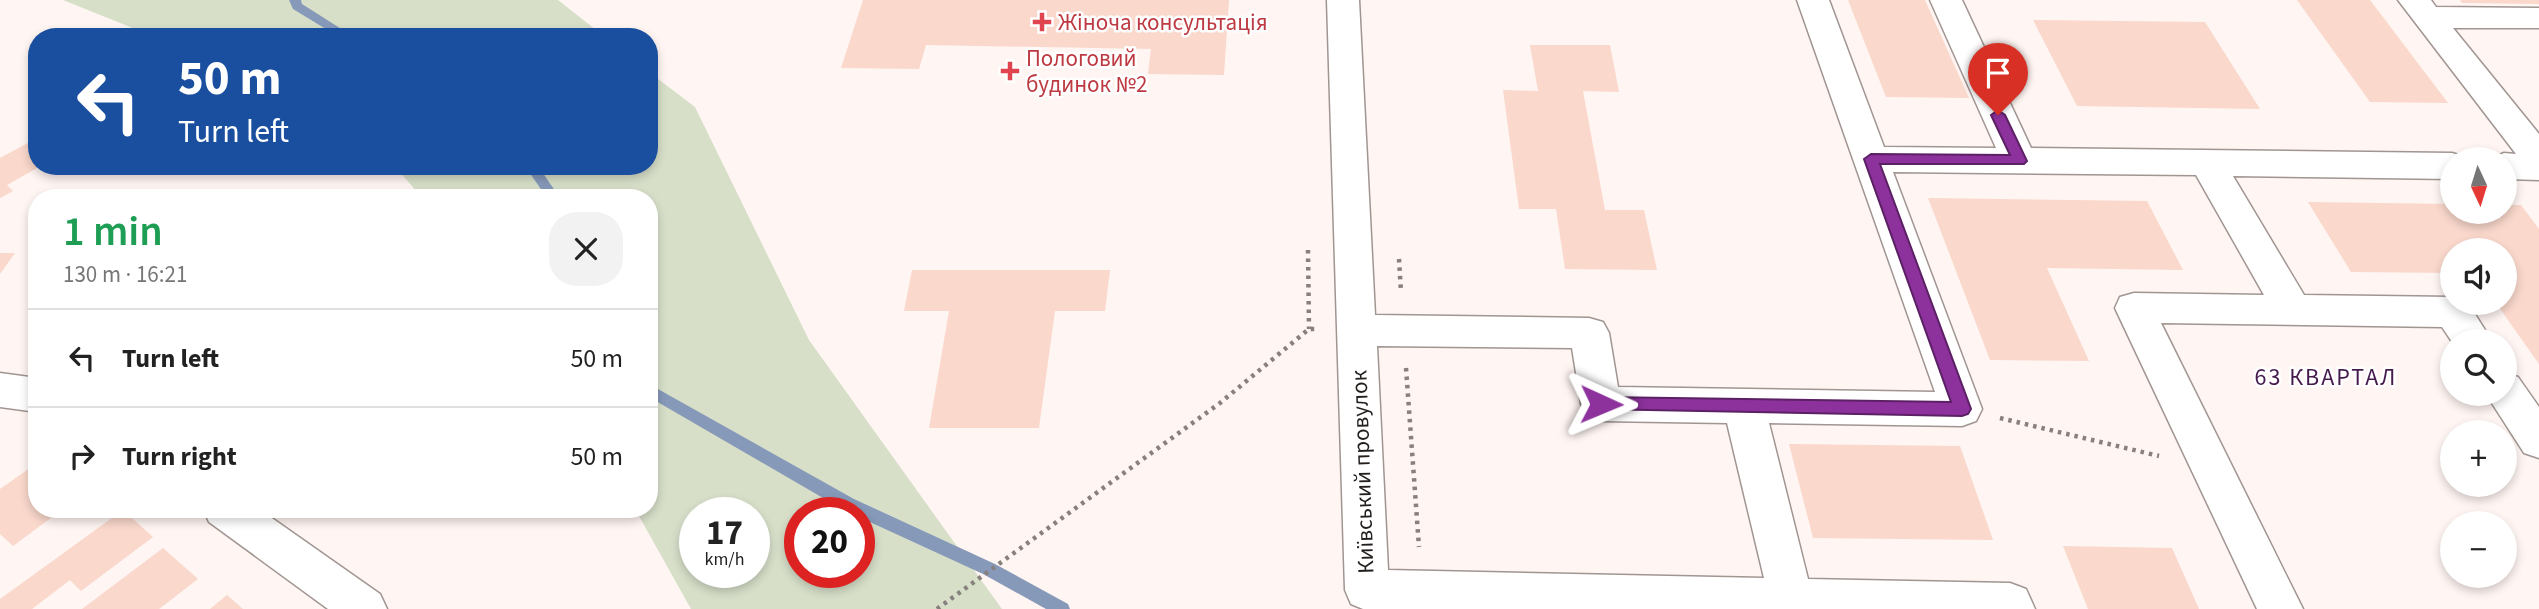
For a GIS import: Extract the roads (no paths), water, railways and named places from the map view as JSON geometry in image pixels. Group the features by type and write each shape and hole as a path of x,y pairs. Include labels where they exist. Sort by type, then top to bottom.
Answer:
{"street":[{"name":"Київський провулок","path":"1343,0 1367,590 2010,604 2012,609"},
{"path":"1356,330 1590,333 1601,404 1962,409 1813,0"},
{"path":"1946,0 2019,161"},
{"path":"2421,9 2539,18"},
{"path":"2421,9 2539,158"},
{"path":"1871,159 2440,166"},
{"path":"2207,163 2292,309"},
{"path":"2517,166 2539,167"},
{"path":"2280,609 2134,308 2453,312 2464,329"},
{"path":"0,390 28,393"},
{"path":"1744,406 1791,599"},
{"path":"2515,406 2539,441"},
{"path":"237,518 364,609"}],"waterway":[{"path":"295,0 297,6 333,28"},
{"path":"537,175 548,189"},
{"path":"658,395 848,504 989,569 1062,609"}],"place":[{"name":"Жіноча консультація","path":"1042,22"},
{"name":"Пологовий будинок №2","path":"1010,71"}],"district":[{"name":"63 КВАРТАЛ","path":"2326,377"}]}
